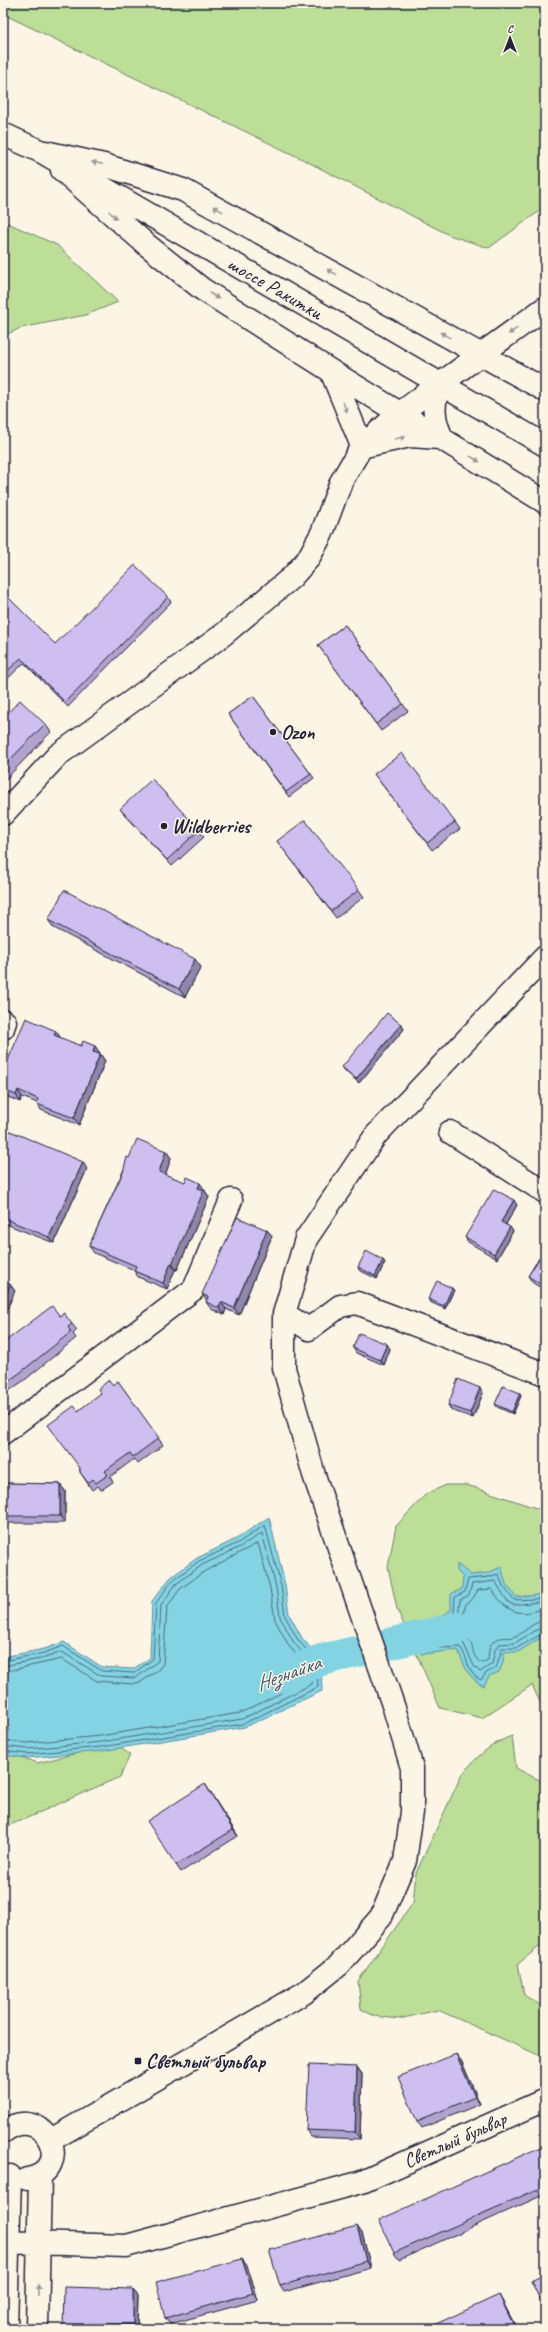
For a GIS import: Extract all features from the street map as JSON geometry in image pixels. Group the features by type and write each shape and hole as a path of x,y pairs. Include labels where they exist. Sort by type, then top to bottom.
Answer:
{"street":[{"name":"шоссе Ракитки","path":"3,134 42,152 545,445"},
{"path":"42,152 104,164 182,190 545,390"},
{"path":"42,152 147,245 202,289 331,371 545,502"},
{"path":"3,814 58,755 224,634 292,577 308,559 322,533 341,482 362,446 400,413 479,354 545,308"},
{"path":"331,371 362,446"},
{"path":"440,384 434,406 436,425 442,438"},
{"path":"362,446 410,436 442,438"},
{"path":"51,2140 304,1993 339,1965 381,1917 405,1861 412,1812 412,1768 394,1708 314,1475 284,1368 284,1314 306,1239 376,1135 545,958"},
{"path":"3,1021 5,1022 3,1028"},
{"path":"450,1132 545,1192"},
{"path":"3,1433 194,1289 231,1200"},
{"path":"284,1314 309,1329 340,1306 357,1303 545,1374"},
{"name":"Светлый бульвар","path":"5,2242 126,2246 362,2182 545,2100"},
{"path":"3,2132 12,2126 23,2123 43,2131 51,2140 53,2152 51,2163 40,2175 23,2180 15,2179 6,2173"},
{"path":"6,2173 6,2329"},
{"path":"37,2329 40,2175"}],"green space":[{"path":"3,3 545,3 545,207 489,248 449,235 302,159 3,14"},
{"path":"3,221 57,245 118,302 86,315 21,328 3,336"},
{"path":"446,1485 467,1485 539,1509 545,1514 545,1713 532,1685 482,1718 440,1708 397,1609 388,1567 396,1526 426,1494"},
{"path":"512,1736 516,1768 545,1783 545,1942 518,1964 524,1995 545,2008 545,2058 438,2010 399,2019 374,2016 361,2009 358,1981 413,1903 416,1873 461,1776 472,1763 490,1747"},
{"path":"115,1743 130,1755 120,1777 3,1828 3,1751 38,1763"}],"water":[{"path":"269,1517 285,1585 289,1614 302,1638 321,1660 322,1691 245,1727 102,1751 27,1758 3,1755 3,1657 44,1649 64,1642 102,1667 133,1669 150,1658 152,1601 170,1578 197,1558 236,1539"},
{"path":"457,1564 471,1575 488,1573 501,1567 506,1584 516,1597 536,1595 545,1592 545,1635 518,1652 504,1652 503,1663 499,1672 489,1676 484,1686 474,1680 470,1675 458,1650 421,1654 414,1637 428,1624 451,1610 451,1594 462,1589 463,1577 457,1571"}],"building":[{"path":"135,565 168,597 65,702 21,658 3,675 3,592 55,644"},
{"path":"345,625 403,704 376,724 318,645"},
{"path":"253,696 311,774 286,792 228,714"},
{"path":"20,700 45,724 3,767 3,718"},
{"path":"402,753 455,822 427,843 374,774"},
{"name":"Wildberries","path":"152,779 199,830 167,860 120,809"},
{"path":"305,820 359,890 331,911 277,841"},
{"path":"64,890 195,959 179,989 48,920"},
{"path":"387,1013 401,1024 356,1079 342,1067"},
{"path":"26,1018 56,1031 54,1035 81,1046 83,1041 95,1046 93,1052 100,1054 74,1118 37,1104 38,1099 18,1090 16,1095 3,1090 5,1085 3,1084 3,1072"},
{"path":"3,1128 83,1162 49,1237 3,1218"},
{"path":"137,1139 166,1151 159,1172 185,1182 187,1177 200,1183 198,1188 204,1190 163,1283 134,1271 136,1266 89,1246 123,1172 127,1157 129,1158"},
{"path":"494,1189 514,1200 501,1222 510,1227 494,1254 465,1237"},
{"path":"237,1217 267,1230 234,1308 221,1302 219,1308 206,1302 208,1297 202,1294"},
{"path":"545,1249 545,1287 528,1276"},
{"path":"366,1251 383,1260 375,1276 358,1267"},
{"path":"3,1281 10,1284 3,1301"},
{"path":"437,1281 452,1288 444,1306 428,1299"},
{"path":"52,1306 60,1316 64,1313 72,1324 68,1327 71,1332 3,1385 3,1343"},
{"path":"359,1333 387,1344 380,1360 353,1348"},
{"path":"458,1379 480,1388 470,1413 448,1405"},
{"path":"109,1380 113,1385 118,1381 159,1438 133,1457 130,1453 105,1471 108,1475 96,1483 93,1479 88,1483 80,1472 80,1468 48,1425 74,1406 78,1411 101,1393 98,1389"},
{"path":"503,1386 520,1393 512,1412 495,1404"},
{"path":"3,1483 60,1484 60,1516 3,1516"},
{"path":"205,1784 233,1830 176,1865 147,1821"},
{"path":"456,2054 475,2097 417,2121 398,2077"},
{"path":"309,2065 357,2067 355,2132 306,2130"},
{"path":"545,2145 545,2204 538,2189 394,2253 379,2220"},
{"path":"357,2226 366,2261 280,2286 269,2250"},
{"path":"242,2259 253,2293 165,2318 156,2282"},
{"path":"545,2274 545,2310 531,2281"},
{"path":"64,2287 133,2289 133,2324 88,2324 88,2329 63,2329"},
{"path":"499,2295 515,2328 513,2329 425,2329"}],"waterway":[{"name":"Незнайка","path":"281,1677 321,1660 457,1628"}],"place":[{"name":"Ozon","path":"273,732"},
{"name":"Wildberries","path":"164,826"},
{"name":"Светлый бульвар","path":"138,2061"}]}
